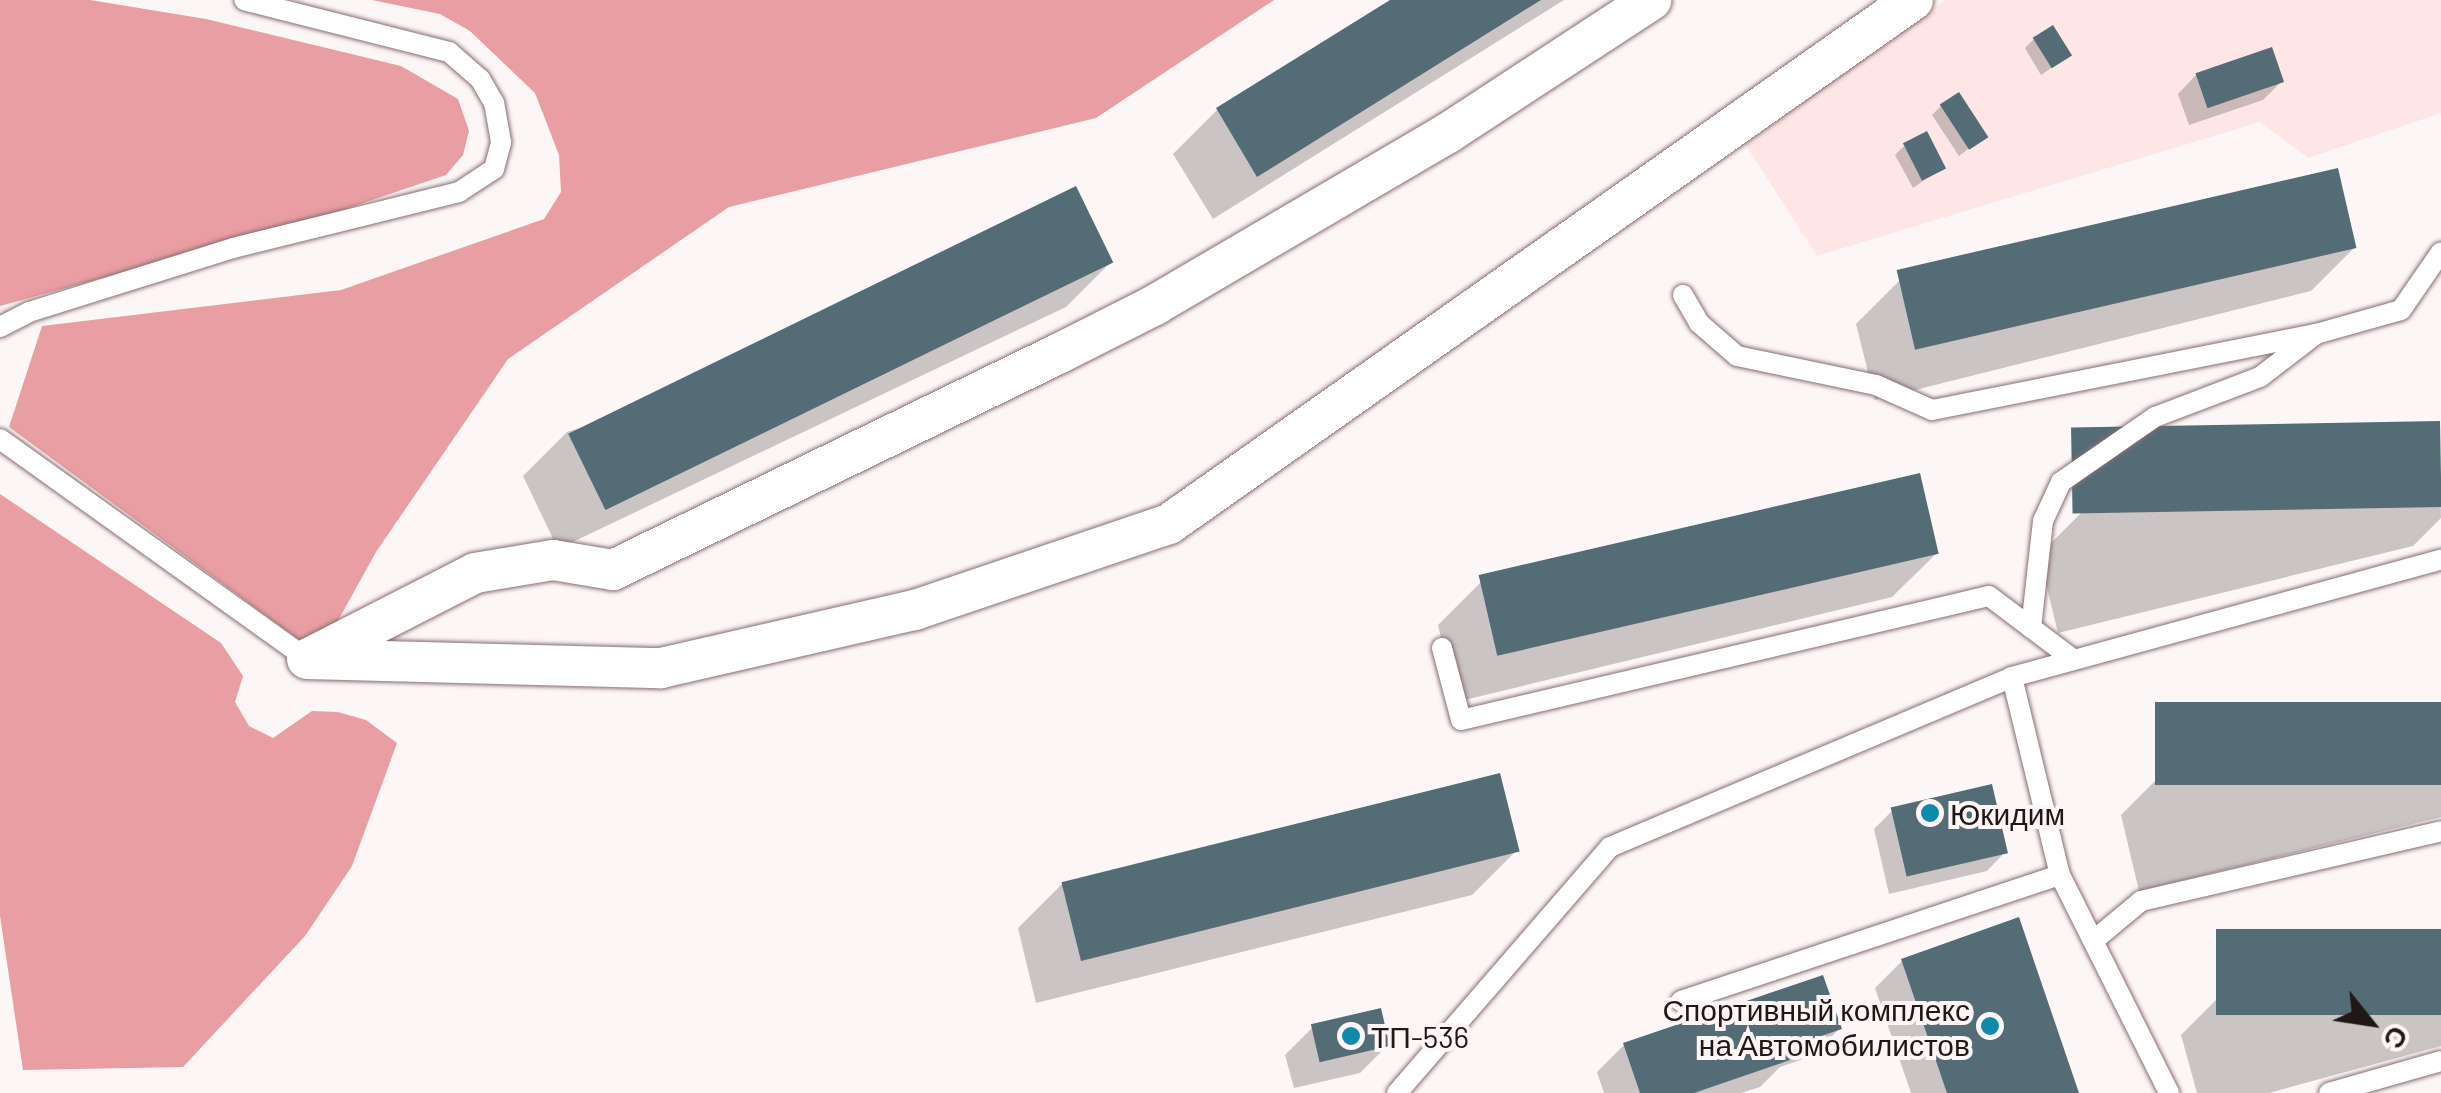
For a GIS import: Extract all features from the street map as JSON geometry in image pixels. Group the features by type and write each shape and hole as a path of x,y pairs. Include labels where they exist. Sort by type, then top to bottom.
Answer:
{"street":[{"path":"307,659 475,573 554,560 613,570 1040,363 1156,306 1448,133 1651,0"},
{"path":"307,659 661,668 915,610 1169,524 1914,0"}],"lane":[{"path":"0,327 29,312 233,248 460,192 494,169 501,142 494,103 480,79 450,52 244,0"},
{"path":"1682,295 1699,323 1737,356 1876,385 1932,410 2316,334 2400,310 2441,252"},
{"path":"2031,628 2042,521 2061,482 2155,417 2260,377 2316,334"},
{"path":"1,440 307,659"},
{"path":"1398,1093 1610,847 2012,677 2441,560"},
{"path":"1442,648 1462,720 1988,596 2074,660"},
{"path":"2012,677 2060,875 2169,1093"},
{"path":"2093,940 2141,901 2441,831"},
{"path":"1681,1002 2060,875"},
{"path":"2329,1093 2441,1060"}],"shaded area":[{"path":"0,0 90,0 206,19 401,66 458,99 469,131 463,155 446,175 313,220 0,306"},
{"path":"372,0 1274,0 1096,118 729,207 508,359 376,552 335,626 310,648 9,427 42,326 341,290 544,219 561,192 559,155 535,93 470,31 440,14"},
{"path":"1945,0 2441,0 2441,113 2308,158 2260,122 1817,256 1745,144"},
{"path":"0,494 221,643 243,676 235,702 249,726 273,738 312,711 338,712 366,720 397,743 352,866 305,936 183,1067 23,1070 0,916"}],"building":[{"path":"1390,0 1541,0 1257,177 1216,108"},
{"path":"2053,25 2072,56 2052,68 2033,38"},
{"path":"2272,47 2284,82 2207,108 2195,73"},
{"path":"1959,92 1988,137 1969,150 1940,105"},
{"path":"1927,131 1946,168 1922,181 1903,143"},
{"path":"2338,168 2356,248 1915,350 1897,270"},
{"path":"1076,186 1113,262 605,510 568,434"},
{"path":"2440,421 2441,507 2073,513 2071,427"},
{"path":"1920,473 1939,554 1497,656 1479,575"},
{"path":"2155,702 2441,702 2441,785 2155,785"},
{"path":"1500,773 1520,852 1081,961 1061,882"},
{"path":"1992,784 2008,853 1907,877 1891,807"},
{"name":"Спортивный комплекс на Автомобилистов","path":"2019,917 2079,1093 1947,1093 1901,959"},
{"path":"2216,929 2441,929 2441,1015 2216,1015"},
{"path":"1823,975 1842,1029 1785,1048 1790,1060 1694,1093 1640,1093 1623,1043"},
{"name":"ТП-536","path":"1381,1008 1390,1046 1320,1062 1311,1024"}],"place":[{"name":"Юкидим","path":"1930,813"},
{"name":"Спортивный комплекс на Автомобилистов","path":"1990,1026"},
{"name":"ТП-536","path":"1351,1036"}]}
